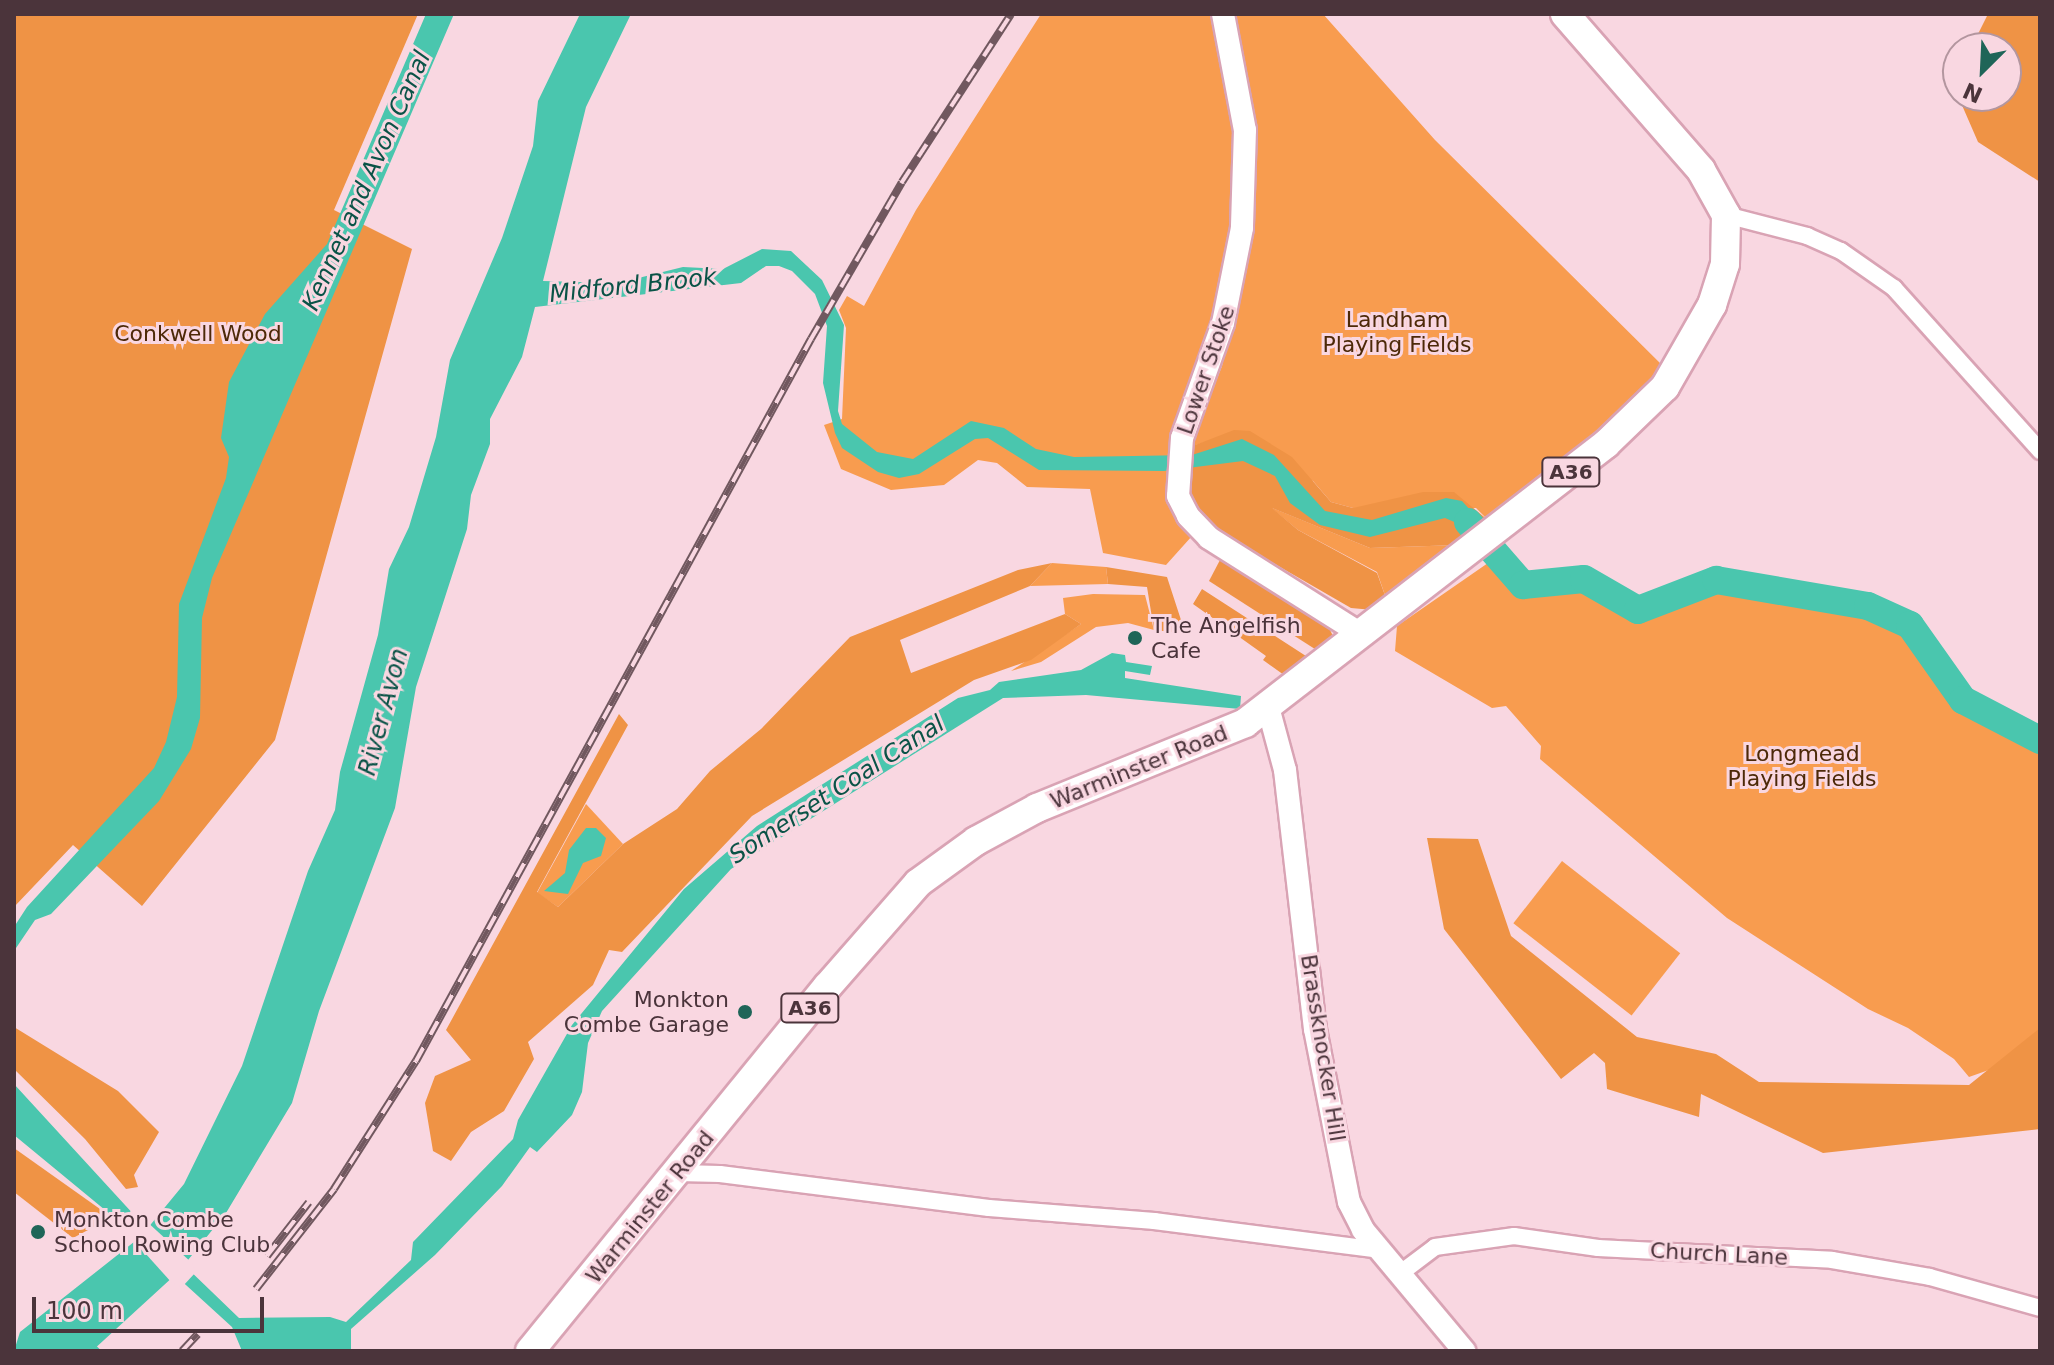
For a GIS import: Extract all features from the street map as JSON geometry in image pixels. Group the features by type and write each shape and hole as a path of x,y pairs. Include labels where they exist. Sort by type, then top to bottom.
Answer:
{"highway":[{"path":"1565,14 1701,170 1726,215"},
{"name":"Warminster Road","path":"530,1351 827,987 936,869 1037,808 1262,720 1361,634 1633,421 1665,387 1698,337 1725,264 1726,215"}],"main road":[{"name":"Lower Stoke","path":"1223,14 1245,130 1242,228 1227,312 1179,454 1177,479 1188,516 1209,538 1361,634"},
{"name":"Brassknocker Hill","path":"1262,720 1285,770 1315,1029 1349,1202 1379,1250 1402,1272 1464,1351"}],"street":[{"path":"1726,215 1807,236 1841,251 1894,288 2040,451"},
{"path":"678,1173 720,1174 989,1208 1154,1221 1379,1250"},
{"name":"Church Lane","path":"1402,1272 1435,1247 1514,1236 1598,1248 1832,1260 1930,1277 2040,1308"}],"green space":[{"name":"Conkwell Wood","path":"14,14 418,14 334,210 412,249 275,740 142,906 73,845 14,907"},
{"path":"1041,14 1214,14 1237,118 1235,226 1219,314 1172,450 1167,496 1192,536 1166,565 1103,553 1090,489 1027,487 997,463 978,460 944,485 891,490 841,469 824,425 842,419 846,328 839,310 847,296 864,306 916,210"},
{"name":"Landham Playing Fields","path":"1236,14 1323,14 1435,140 1664,367 1638,401 1489,521 1476,508 1353,508 1331,502 1313,481 1205,442 1190,447 1222,366 1246,264 1254,122"},
{"path":"1988,14 2040,14 2040,182 1978,142 1965,112 2022,112 2022,32 1979,32"},
{"path":"1234,430 1250,431 1292,457 1331,502 1353,508 1423,492 1454,492 1489,521 1458,545 1370,548 1272,508 1298,530 1377,573 1387,601 1373,610 1351,608 1209,526 1196,510 1187,484 1190,447"},
{"path":"1270,507 1370,548 1458,545 1387,601 1377,572 1298,530"},
{"path":"1220,560 1327,624 1334,638 1318,651 1209,581"},
{"path":"1052,563 1106,567 1108,584 1030,586"},
{"path":"1052,563 1030,586 900,640 911,673 1065,614 1081,624 1031,660 974,680 752,816 622,952 609,950 593,985 528,1042 534,1059 504,1111 471,1132 451,1161 433,1151 425,1103 435,1076 471,1060 446,1030 619,714 628,725 537,892 558,907 623,844 677,809 710,771 761,729 850,637 1018,570"},
{"name":"Longmead Playing Fields","path":"1488,563 1529,597 1586,590 1651,619 1670,610 1684,595 1722,580 1901,618 1958,704 1995,730 2040,746 2040,1036 2000,1066 1969,1077 1954,1059 1908,1028 1868,1009 1727,918 1540,759 1541,746 1506,706 1492,708 1395,651 1397,626"},
{"path":"1106,567 1167,577 1181,620 1172,632 1154,630 1147,587 1108,584"},
{"path":"1202,589 1309,658 1284,675 1263,660 1266,656 1193,604"},
{"path":"1093,594 1145,595 1154,630 1128,623 1096,627 1041,662 1011,671 1081,624 1065,614 1063,598"},
{"path":"586,804 623,844 558,907 537,893"},
{"path":"1427,838 1478,839 1511,936 1637,1037 1716,1054 1759,1082 1969,1085 2040,1028 2040,1129 1823,1153 1701,1094 1699,1117 1607,1089 1605,1063 1594,1053 1561,1079 1444,929"},
{"path":"1562,861 1680,953 1632,1016 1513,923"},
{"path":"14,1027 118,1091 159,1132 134,1175 138,1187 126,1189 85,1139 14,1069"},
{"path":"14,1148 100,1209 103,1222 73,1238 14,1192"}],"water":[{"name":"Kennet and Avon Canal","path":"426,14 454,14 212,578 202,618 200,718 191,749 159,801 51,914 35,920 14,951 14,927 27,907 154,768 166,742 177,697 179,604 226,478 229,457 221,438 229,382 265,314 327,244"},
{"path":"580,14 631,14 586,107 543,281 618,283 683,267 723,269 762,249 791,251 822,280 844,325 838,411 842,424 877,452 913,459 971,421 1004,428 1036,449 1074,457 1192,455 1242,439 1274,455 1325,511 1372,520 1446,498 1462,501 1491,533 1479,543 1466,527 1445,518 1370,537 1320,525 1290,503 1275,476 1243,461 1164,471 1039,470 988,438 975,439 919,474 899,478 878,472 842,448 835,433 823,383 827,326 815,294 792,271 779,266 766,266 741,283 535,307 522,357 490,419 490,444 471,495 467,529 416,687 395,808 319,1011 292,1103 226,1213 184,1265 239,1318 330,1317 346,1322 411,1260 413,1242 513,1139 518,1120 572,1025 684,889 757,826 958,698 990,690 999,682 1081,670 1112,653 1125,655 1126,662 1152,666 1150,675 1125,671 1125,678 1241,696 1240,709 1086,695 1003,698 731,869 602,1011 588,1043 582,1092 572,1115 537,1152 530,1147 502,1186 435,1255 351,1329 351,1351 242,1351 232,1327 175,1275 92,1351 14,1351 20,1332 139,1238 14,1135 14,1084 147,1229 184,1184 242,1066 308,871 335,810 340,772 378,635 389,569 409,527 436,437 450,360 502,238 533,146 538,101"},
{"path":"586,828 596,828 606,838 601,856 583,863 568,894 544,891 565,873 569,850"}],"pier":[{"path":"133,1209 192,1263 196,1272 182,1287 172,1283 118,1223"}],"waterway":[{"name":"Midford Brook","path":"1468,522 1523,585 1584,579 1638,610 1716,580 1868,606 1910,625 1963,700 2040,740"},
{"path":"95,1348 98,1351"}],"railway":[{"path":"256,1289 334,1189 416,1061 811,339 902,182 1011,14"},
{"path":"267,1256 309,1202"},
{"path":"182,1351 198,1334"}],"place":[{"name":"The Angelfish Cafe","path":"1135,638"},
{"name":"Monkton Combe Garage","path":"745,1012"},
{"name":"Monkton Combe School Rowing Club","path":"38,1232"}],"water label":[{"name":"River Avon","path":"384,712"},
{"name":"Somerset Coal Canal","path":"837,790"}]}
